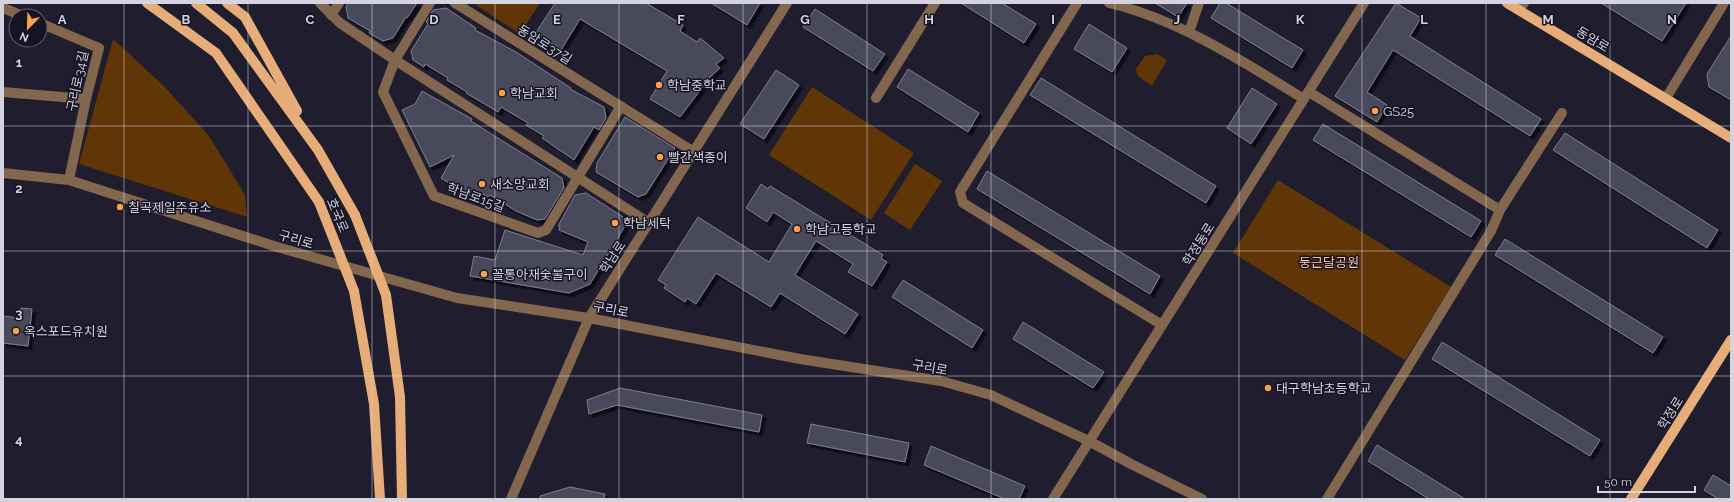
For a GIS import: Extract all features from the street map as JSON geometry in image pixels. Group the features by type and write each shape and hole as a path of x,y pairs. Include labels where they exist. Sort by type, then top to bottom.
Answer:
{"main road":[{"name":"호국로","path":"147,3 216,53 319,202 354,291 374,404 380,499"},
{"name":"호국로","path":"196,3 233,33 318,150 355,215 386,295 400,397 402,499"},
{"path":"227,3 245,17 318,150"},
{"name":"동암로","path":"1507,3 1521,7 1731,138"},
{"name":"학정로","path":"1631,499 1731,340"}],"street":[{"path":"320,3 332,15 395,60 578,176 649,224"},
{"path":"332,15 339,3"},
{"path":"395,60 430,3"},
{"name":"동암로37길","path":"455,3 694,152"},
{"name":"학남로","path":"511,499 588,318 649,224 787,3"},
{"path":"876,98 935,3"},
{"path":"1077,3 960,192 963,203 1162,325"},
{"path":"1109,3 1128,7 1212,43 1307,95 1500,210"},
{"path":"1189,32 1199,3"},
{"name":"학정동로","path":"1053,499 1364,3"},
{"path":"1666,98 1724,3"},
{"name":"구리로34길","path":"48,26 99,48 86,99 69,180"},
{"name":"학남로15길","path":"395,60 383,92 434,196 538,233 546,230 621,106"},
{"path":"3,92 86,99"},
{"path":"1326,499 1491,231 1500,210 1562,113"},
{"name":"구리로","path":"3,174 69,180 277,247 457,298 588,318 800,359 941,381 991,395 1089,441 1131,464 1202,499"}],"green space":[{"path":"473,3 540,3 520,34"},
{"path":"113,39 164,86 209,136 245,195 247,217 79,164"},
{"path":"1157,54 1167,60 1152,86 1138,76 1136,69 1145,56"},
{"path":"812,87 914,153 871,220 769,155"},
{"path":"915,164 942,181 910,230 884,213"},
{"name":"둥근달공원","path":"1278,180 1451,287 1405,360 1233,253"}],"building":[{"path":"348,3 417,3 393,38 383,41 369,33 370,31 348,18 346,7"},
{"path":"555,3 646,3 683,25 680,31 697,42 700,38 724,58 716,64 720,68 710,77 680,117 650,99 667,71 580,19 561,50 535,34"},
{"path":"711,3 760,3 747,25"},
{"path":"961,3 1002,3 1036,24 1024,43"},
{"path":"1155,3 1187,3 1178,17"},
{"path":"1220,3 1226,3 1303,50 1292,68 1211,18"},
{"path":"1396,3 1421,18 1410,36 1541,119 1530,136 1393,50 1367,92 1387,105 1377,122 1335,96"},
{"path":"1601,3 1686,3 1662,41"},
{"path":"446,8 476,28 475,30 516,52 571,88 570,89 604,107 606,118 599,130 594,127 574,160 542,138 544,136 526,125 528,123 501,107 498,112 466,93 467,92 447,80 448,78 425,64 424,67 413,60 411,51 428,24 426,22 433,10"},
{"path":"815,9 885,54 873,71 803,27"},
{"path":"1089,24 1127,48 1112,72 1074,49"},
{"path":"1731,36 1731,100 1709,87 1707,74"},
{"path":"908,69 979,113 968,132 897,87"},
{"path":"776,70 799,85 764,139 740,124"},
{"path":"1041,78 1216,186 1206,203 1030,95"},
{"path":"1252,88 1277,104 1251,144 1227,128"},
{"path":"422,91 472,119 471,121 562,178 564,188 545,219 537,220 516,211 490,195 488,197 483,194 468,195 441,178 454,155 430,167 402,110 415,104"},
{"path":"625,117 675,148 646,194 638,197 596,172 597,163"},
{"path":"1323,124 1481,221 1471,237 1313,140"},
{"path":"1565,133 1718,230 1707,248 1553,150"},
{"path":"987,171 1160,276 1150,294 977,189"},
{"path":"761,184 768,189 770,186 883,255 881,258 887,262 872,286 848,272 853,264 816,241 795,275 858,314 845,334 780,293 771,307 716,273 696,304 687,298 685,302 664,288 666,285 658,280 698,217 769,262 792,224 773,212 767,222 746,208"},
{"path":"586,193 623,217 625,226 590,284 569,293 470,276 474,256 495,260 505,230 583,255 588,242 559,230 560,227 558,226 575,195"},
{"path":"1505,239 1663,337 1653,353 1495,255"},
{"path":"903,280 983,330 972,348 892,297"},
{"name":"옥스포드유치원","path":"21,308 32,309 28,346 3,343 3,316 19,318"},
{"path":"1023,322 1104,372 1093,388 1013,339"},
{"path":"1442,342 1600,440 1590,456 1432,359"},
{"path":"620,388 762,415 759,432 617,405 589,414 587,400"},
{"path":"811,424 909,443 905,462 807,443"},
{"path":"1377,445 1465,499 1429,499 1368,461"},
{"path":"931,446 1025,486 1019,499 1005,499 924,465"},
{"path":"1713,475 1731,486 1731,499 1718,499 1704,490"},
{"path":"570,487 605,494 604,499 540,499 540,496"}],"place":[{"name":"학남중학교","path":"659,85"},
{"name":"학남교회","path":"502,93"},
{"name":"GS25","path":"1375,111"},
{"name":"빨간색종이","path":"660,157"},
{"name":"새소망교회","path":"482,184"},
{"name":"칠곡제일주유소","path":"120,207"},
{"name":"학남세탁","path":"615,223"},
{"name":"학남고등학교","path":"797,229"},
{"name":"꼴통아재숯불구이","path":"484,274"},
{"name":"옥스포드유치원","path":"16,331"},
{"name":"대구학남초등학교","path":"1268,388"}]}
